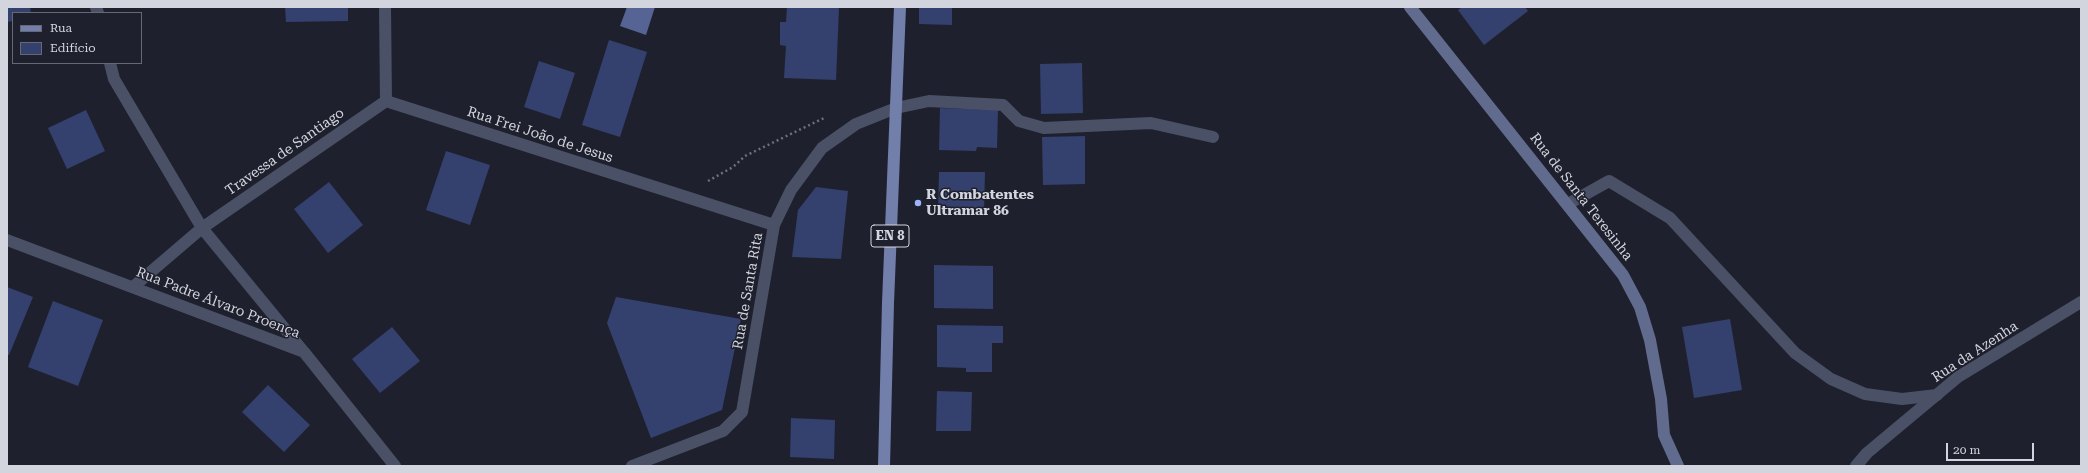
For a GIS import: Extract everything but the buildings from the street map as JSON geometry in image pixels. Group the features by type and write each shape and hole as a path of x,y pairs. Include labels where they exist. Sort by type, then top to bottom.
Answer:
{"main road":[{"name":"EN 8","path":"884,466 888,303 900,7"},
{"name":"Rua de Santa Teresinha","path":"1410,7 1568,204 1623,276 1640,307 1650,340 1661,399 1664,435 1678,466"}],"street":[{"path":"385,7 386,101"},
{"path":"110,64 114,79 202,228 304,352"},
{"name":"Rua Frei João de Jesus","path":"386,101 774,225"},
{"name":"Travessa de Santiago","path":"134,287 202,228 386,101"},
{"name":"Rua de Santa Rita","path":"632,466 723,431 742,412 774,225 791,190 822,148 856,124 896,108 929,101 1003,106 1019,121 1044,128 1151,123 1213,137"},
{"path":"1568,204 1609,182 1670,218 1794,354 1831,379 1865,394 1902,399 1937,395"},
{"name":"Rua Padre Álvaro Proença","path":"7,240 304,352 395,466"},
{"name":"Rua da Azenha","path":"1856,466 1867,453 1958,378 2081,302"}],"path":[{"path":"695,200 703,184 734,167 745,156 824,118 831,115 856,124"}],"water":[{"path":"627,7 655,7 646,35 620,26"}],"place":[{"name":"R Combatentes Ultramar 86","path":"918,203"}]}
